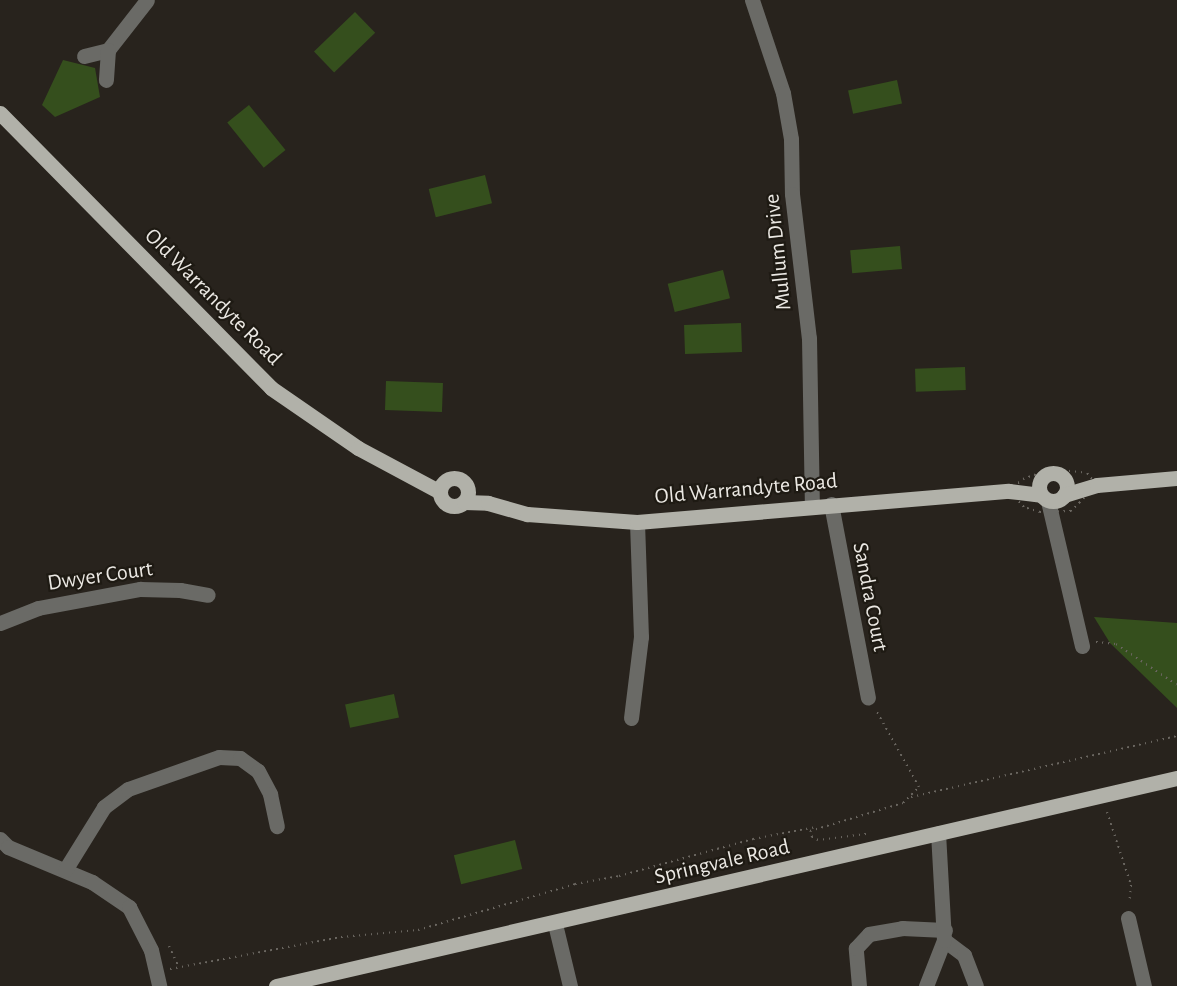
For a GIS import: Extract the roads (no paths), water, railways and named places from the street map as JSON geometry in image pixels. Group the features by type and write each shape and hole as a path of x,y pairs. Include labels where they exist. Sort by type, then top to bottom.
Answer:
{"main road":[{"name":"Old Warrandyte Road","path":"0,113 271,388 358,448 421,478 444,486 459,479 466,495 488,503 527,514 637,522 831,504 1009,491 1051,494 1097,485 1177,478"},
{"name":"Old Warrandyte Road","path":"1051,494 1052,473 1064,479 1097,485"},
{"path":"1051,494 1064,479"},
{"name":"Old Warrandyte Road","path":"444,486 450,505 466,495"},
{"name":"Springvale Road","path":"276,986 555,924 1177,778"}],"street":[{"path":"106,80 108,50 147,0"},
{"name":"Mullum Drive","path":"752,0 783,93 791,138 792,194 809,338 812,506"},
{"path":"84,56 108,50"},
{"path":"1051,494 1082,646"},
{"name":"Sandra Court","path":"831,504 868,698"},
{"path":"631,718 641,637 637,522"},
{"name":"Dwyer Court","path":"0,623 38,608 140,589 180,590 208,595"},
{"path":"65,870 104,807 120,795 219,757 240,758 258,771 270,794 277,826"},
{"path":"926,986 945,935 938,833"},
{"path":"0,839 8,847 65,870 114,894 129,907 144,932 158,979"},
{"path":"1128,918 1144,986"},
{"path":"555,924 570,986"},
{"path":"859,986 856,948 869,934 902,928 945,935 964,956 976,986"}]}
